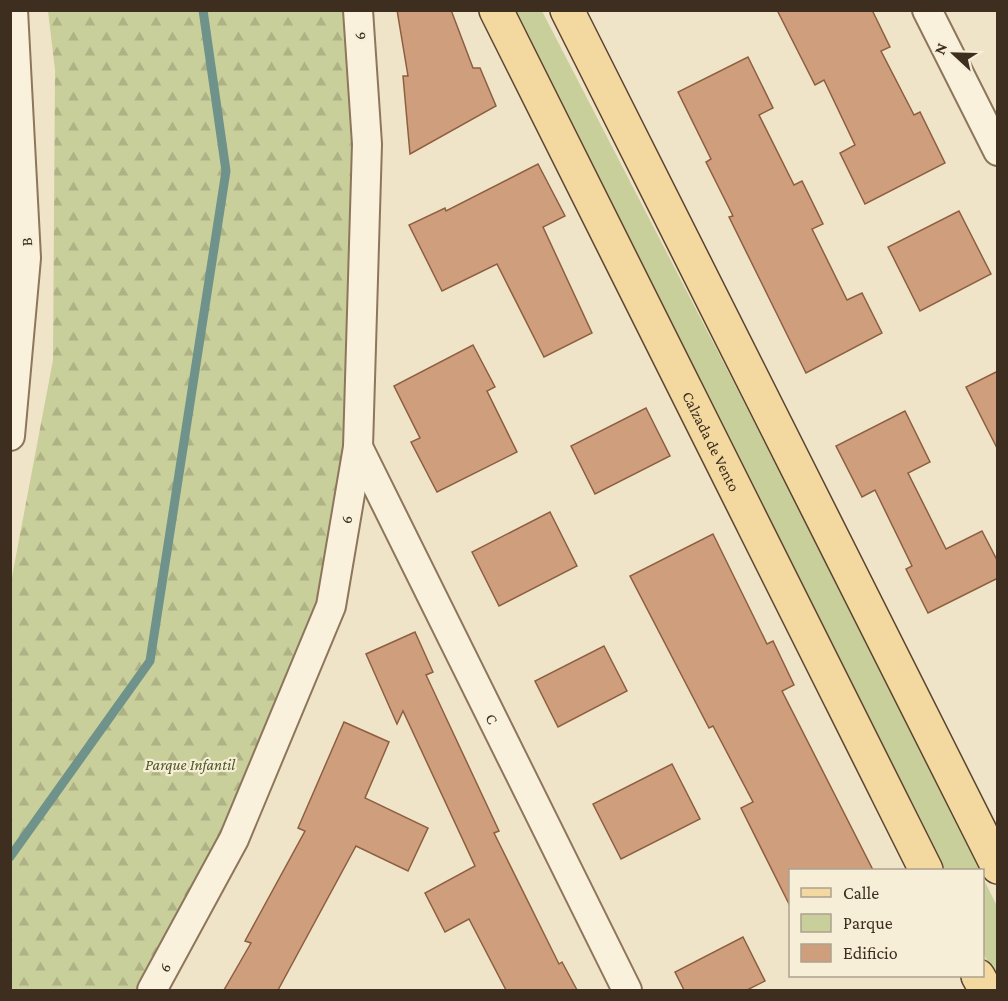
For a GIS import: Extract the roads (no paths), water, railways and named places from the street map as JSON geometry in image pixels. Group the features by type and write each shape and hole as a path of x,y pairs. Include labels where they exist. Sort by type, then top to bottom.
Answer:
{"main road":[{"name":"Calzada de Vento","path":"496,10 926,869"},
{"path":"567,10 998,867"}],"street":[{"name":"B","path":"10,436 14,368 26,258 13,50 13,10"},
{"name":"6","path":"152,990 234,839 331,606 358,447 367,144 358,10"},
{"path":"927,10 998,151"},
{"name":"C","path":"358,447 627,990"}],"waterway":[{"path":"10,857 150,661 226,171 203,10"}],"park label":[{"name":"Parque Infantil","path":"190,764"}]}
